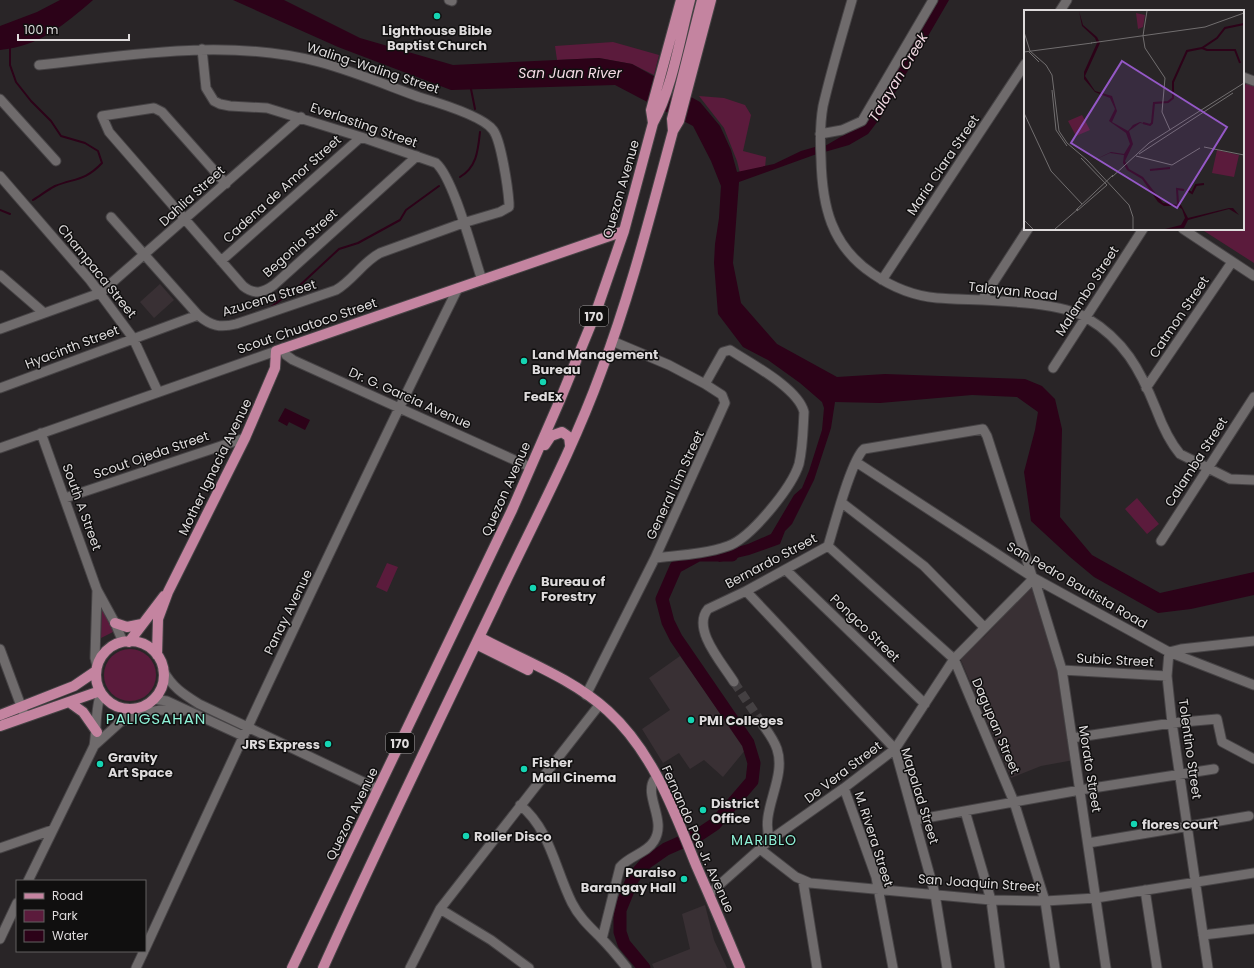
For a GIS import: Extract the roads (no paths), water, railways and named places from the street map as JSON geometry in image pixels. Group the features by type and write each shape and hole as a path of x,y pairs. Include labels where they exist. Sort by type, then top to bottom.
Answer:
{"main road":[{"path":"665,78 681,0"},
{"path":"665,78 690,0"},
{"path":"684,85 702,0"},
{"path":"684,85 711,0"},
{"name":"Quezon Avenue","path":"292,968 508,516 560,400 593,319 624,231 665,78"},
{"name":"170","path":"323,968 570,445 601,373 646,232 684,85"},
{"name":"Scout Chuatoco Street","path":"279,350 624,231"},
{"name":"Mother Ignacia Avenue","path":"156,655 158,619 168,592 245,438 275,368 279,350"},
{"path":"525,477 551,436 557,432 566,433 569,437 570,445"},
{"name":"Mother Ignacia Avenue","path":"126,642 168,592"},
{"path":"115,623 127,627 142,624"},
{"name":"Fernando Poe Jr. Avenue","path":"478,641 577,687 600,704 631,736 658,778 684,835 740,968"},
{"path":"126,642 141,644 156,655 163,670 162,686 153,699 136,708 116,706 101,692 96,680 97,668 105,652 114,646 126,642"},
{"path":"0,715 74,686 97,668"},
{"path":"0,726 101,692"},
{"path":"69,702 83,712 97,732"}],"street":[{"name":"Talayan Road","path":"852,0 823,107 820,151 824,196 830,221 841,243 853,258 882,280 898,288 928,296 1052,306 1085,317 1117,340 1132,358 1160,420 1174,447 1180,454 1206,469 1230,479 1254,480"},
{"path":"820,134 842,130 862,121 933,0"},
{"path":"1061,10 1067,0"},
{"name":"Waling-Waling Street","path":"39,64 202,49 248,50 319,62 447,106 487,123 497,136 508,192 509,207 500,212 463,223"},
{"name":"Everlasting Street","path":"202,49 206,88 214,101 230,106 268,108 301,117 436,163 442,169 450,184 482,280"},
{"name":"Maria Clara Street","path":"882,280 1024,66"},
{"path":"1244,77 1254,81"},
{"path":"0,99 56,161"},
{"name":"Begonia Street","path":"226,184 162,112 154,108 102,116 109,132 221,261 247,289 253,292 262,292 268,289 417,156"},
{"name":"Dahlia Street","path":"100,293 301,117"},
{"name":"Cadena de Amor Street","path":"221,261 360,137"},
{"name":"Champaca Street","path":"0,176 100,293 133,338 158,392"},
{"name":"Azucena Street","path":"111,217 198,315 214,325 229,326 336,290 343,286 374,256 463,223"},
{"path":"982,300 1027,230"},
{"name":"Malambo Street","path":"1053,368 1142,230"},
{"path":"1184,230 1254,276"},
{"name":"Catmon Street","path":"1146,388 1232,262"},
{"path":"0,275 44,313"},
{"name":"Panay Avenue","path":"146,948 245,732 458,288"},
{"path":"0,329 100,293"},
{"name":"Hyacinth Street","path":"0,388 198,315"},
{"name":"General Lim Street","path":"586,695 656,558 724,407 725,398 704,384 669,365 612,340"},
{"name":"Dr. G. Garcia Avenue","path":"279,350 293,360 530,467"},
{"name":"Scout Chuatoco Street","path":"0,448 279,350"},
{"path":"656,558 704,553 739,541 753,530 782,494 799,464 804,412 803,406 789,390 730,350 723,352 704,384"},
{"name":"Calamba Street","path":"1161,541 1206,469 1254,397"},
{"name":"Bernardo Street","path":"734,682 705,636 703,620 708,609 786,570 828,546 841,502 860,452 864,449 983,429"},
{"name":"Morato Street","path":"983,429 988,436 1062,670 1106,968"},
{"name":"South A Street","path":"41,433 97,590 126,642"},
{"name":"Scout Ojeda Street","path":"65,498 245,438"},
{"name":"San Pedro Bautista Road","path":"856,462 1033,577 1168,652 1254,685"},
{"path":"841,502 924,566 984,627"},
{"name":"Dagupan Street","path":"828,546 954,659 1014,802 1045,901 1055,968"},
{"name":"Pongco Street","path":"786,570 925,704"},
{"name":"De Vera Street","path":"709,894 770,840 844,788 894,749 954,659 1033,577"},
{"name":"South A Street","path":"97,590 95,658 97,668"},
{"name":"Mapalad Street","path":"746,591 894,749 935,894 947,968"},
{"path":"1168,652 1181,649 1254,641"},
{"path":"0,649 25,718"},
{"name":"Tolentino Street","path":"1168,652 1167,676 1172,723 1208,968"},
{"path":"163,670 172,685 179,692 245,732"},
{"name":"Subic Street","path":"1062,670 1167,676"},
{"path":"28,880 94,746 101,692"},
{"path":"153,699 164,699 194,713 245,732 378,789"},
{"path":"410,968 440,908 520,804 600,704"},
{"path":"94,746 136,708"},
{"path":"118,723 150,711 161,709 194,713"},
{"path":"1072,738 1217,718 1222,742 1254,759"},
{"path":"763,725 775,743 779,756 779,766 767,825 770,840"},
{"path":"915,820 1080,790 1214,769"},
{"path":"602,939 620,867 626,860 651,845 657,835 658,818 652,786 654,780 658,778"},
{"name":"M. Rivera Street","path":"844,788 876,877 893,968"},
{"path":"520,804 531,814 544,833 572,904 586,923 627,968"},
{"path":"965,811 991,900 1000,968"},
{"path":"1088,843 1249,816"},
{"path":"0,848 52,830"},
{"name":"San Joaquin Street","path":"760,849 786,871 803,881 878,890 991,900 1045,901 1096,898 1254,873"},
{"path":"803,881 817,968"},
{"path":"1145,890 1156,968"},
{"path":"0,939 16,905"},
{"path":"440,908 491,940 529,968"},
{"path":"1203,935 1254,929"},
{"name":"Panay Avenue","path":"136,968 144,952"}],"water":[{"path":"60,0 93,0 51,33 27,44 0,50 0,26 37,12"},
{"path":"233,0 284,0 360,38 453,65 599,58 632,64 700,102 720,126 731,150 737,172 774,164 801,151 825,146 868,121 936,0 949,0 881,117 868,134 849,145 814,155 739,182 733,263 741,303 777,344 837,377 885,374 1025,379 1042,386 1055,399 1062,429 1060,517 1092,555 1160,593 1254,572 1254,595 1191,609 1158,613 1094,577 1070,557 1031,521 1024,472 1038,412 1017,397 972,395 880,403 835,402 831,428 814,480 792,524 785,531 780,544 749,555 719,562 714,554 748,544 771,534 794,495 802,488 822,430 824,408 822,402 800,383 768,360 743,347 718,314 714,263 721,186 711,161 693,126 615,85 451,90 338,47"},
{"path":"285,408 310,420 305,430 289,422 287,426 278,421"}],"waterway":[{"path":"10,47 10,65 16,82 31,101 51,121 61,136 85,143 98,151 102,163 85,176 55,186 33,200"},
{"path":"471,89 475,109"},
{"path":"460,177 466,173 476,158 480,132"},
{"path":"271,307 298,287 339,249 358,243 400,220 406,210 439,186"},
{"path":"0,210 10,214"},
{"path":"644,968 624,944 620,932 620,910 633,878 646,863 666,849 700,834 715,824 752,781 754,763 748,743 676,638 668,622 662,599 676,567 698,555 732,555"}],"tunnel":[{"path":"734,682 763,725"}],"place":[{"name":"Lighthouse Bible Baptist Church","path":"437,16"},
{"name":"Land Management Bureau","path":"524,361"},
{"name":"FedEx","path":"543,382"},
{"name":"Bureau of Forestry","path":"533,588"},
{"name":"PMI Colleges","path":"691,720"},
{"name":"JRS Express","path":"328,744"},
{"name":"Gravity Art Space","path":"100,764"},
{"name":"Fisher Mall Cinema","path":"524,769"},
{"name":"District Office","path":"703,810"},
{"name":"flores court","path":"1134,824"},
{"name":"Roller Disco","path":"466,836"},
{"name":"Paraiso Barangay Hall","path":"684,879"}],"district":[{"name":"PALIGSAHAN","path":"156,718"},
{"name":"MARIBLO","path":"764,840"}],"water label":[{"name":"San Juan River","path":"570,73"},
{"name":"Talayan Creek","path":"898,77"}]}
